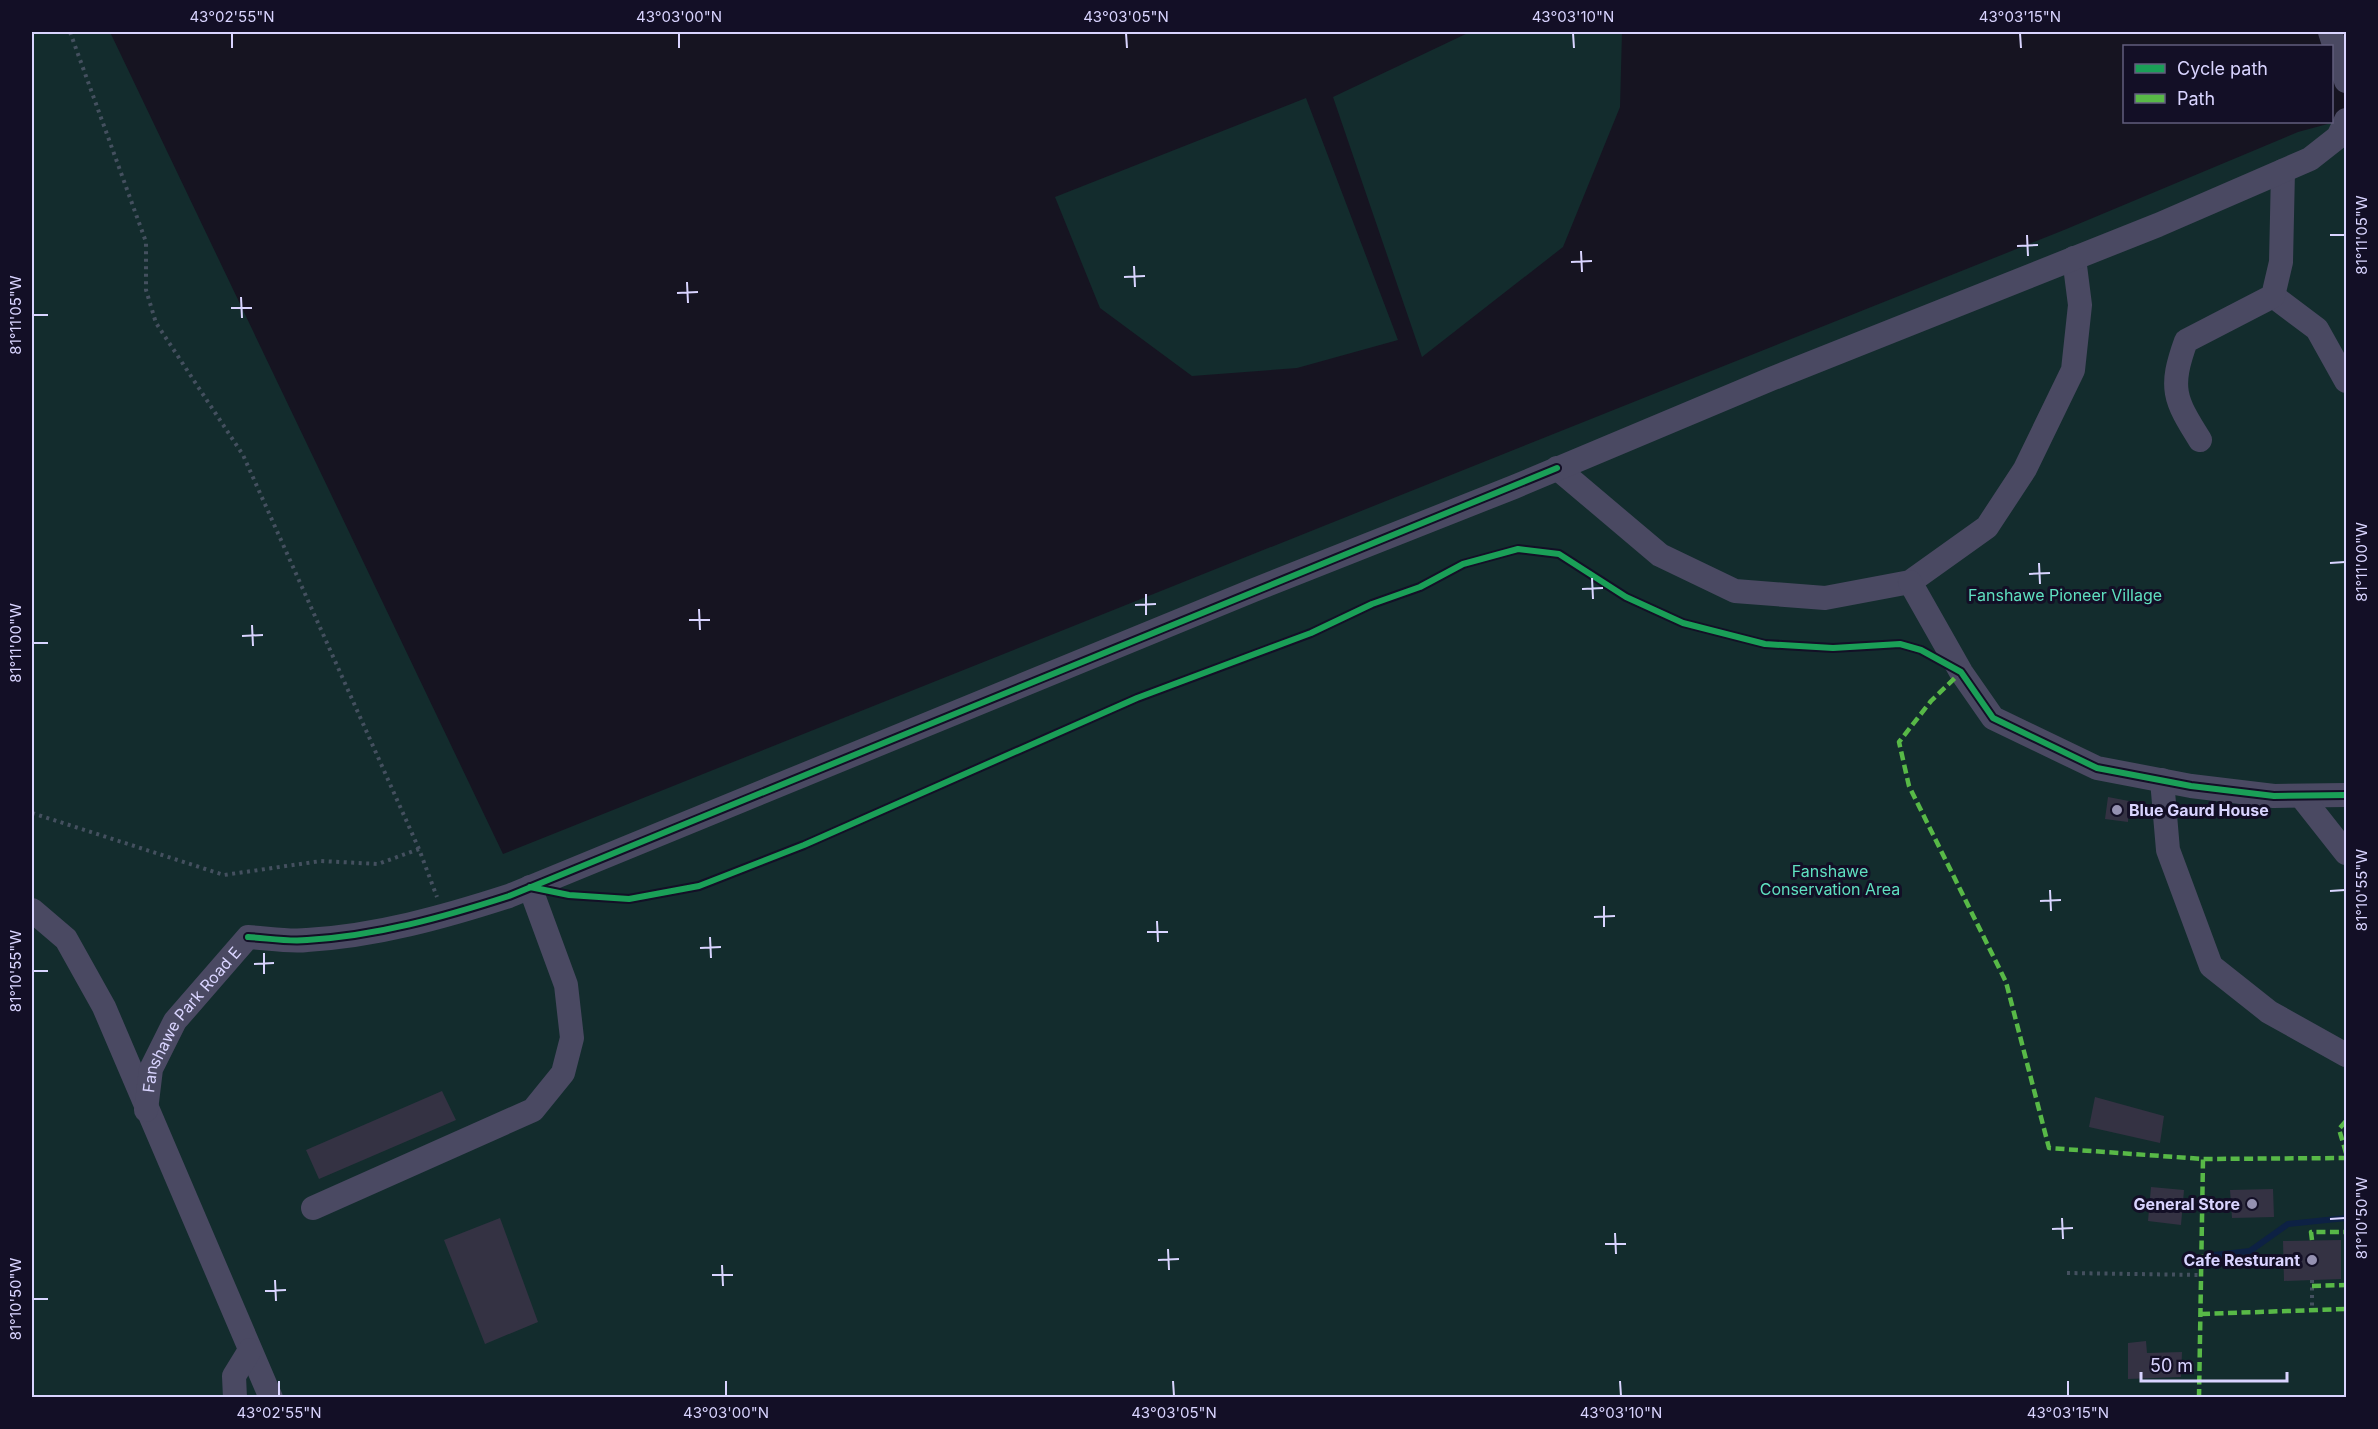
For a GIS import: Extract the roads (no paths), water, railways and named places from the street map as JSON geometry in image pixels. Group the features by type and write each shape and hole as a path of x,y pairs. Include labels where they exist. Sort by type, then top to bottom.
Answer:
{"street":[{"path":"2330,32 2346,81"},
{"path":"314,1208 533,1110 563,1073 572,1038 566,985 530,887 2283,171 2310,159 2338,136 2346,120"},
{"path":"2200,440 2178,405 2175,371 2186,341 2272,296 2281,262 2283,171"},
{"path":"1557,468 1660,555 1735,591 1826,598 1910,582 1987,527 2025,469 2073,370 2080,305 2074,258"},
{"path":"2272,296 2317,329 2346,381"},
{"path":"1910,582 1961,672 1993,718 2097,768 2274,796 2346,795"},
{"path":"2162,780 2168,850 2211,966 2269,1012 2346,1054"},
{"path":"2301,796 2346,853"},
{"name":"Fanshawe Park Road E","path":"146,1110 151,1069 175,1021 248,937 307,940 444,916 530,887"},
{"path":"32,910 66,939 104,1007 146,1110 271,1398"},
{"path":"235,1398 234,1376 250,1350"}],"waterway":[{"path":"2214,1255 2250,1251 2288,1224 2346,1218"}],"place":[{"name":"Blue Gaurd House","path":"2117,810"},
{"name":"General Store","path":"2252,1204"},
{"name":"Cafe Resturant","path":"2312,1260"}],"park label":[{"name":"Fanshawe Pioneer Village","path":"2065,595"},
{"name":"Fanshawe Conservation Area","path":"1830,880"}]}
